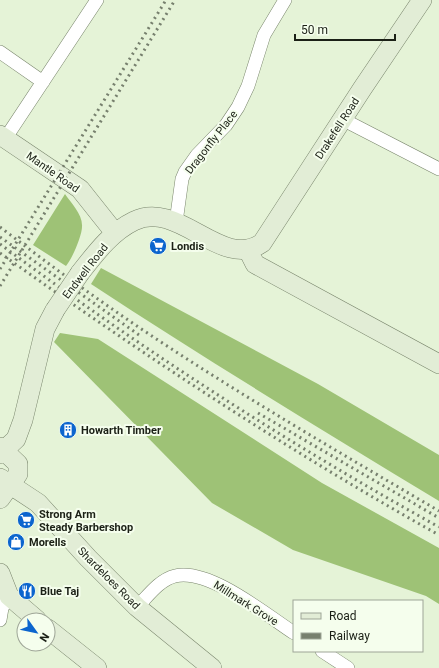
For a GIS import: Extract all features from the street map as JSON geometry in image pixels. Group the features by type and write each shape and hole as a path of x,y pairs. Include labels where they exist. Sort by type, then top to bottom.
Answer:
{"main road":[{"name":"Drakefell Road","path":"248,250 262,243 342,119 422,0"},
{"name":"Mantle Road","path":"2,137 80,189 114,233"},
{"name":"Endwell Road","path":"1,450 16,439 46,329 55,310 80,273 114,233 135,220 155,217 176,222 230,249 248,250"},
{"path":"248,250 255,264 439,364"},
{"name":"Shardeloes Road","path":"1,450 18,464 18,474 4,487 38,502 88,558 137,607 212,668"},
{"path":"0,573 9,596 28,612"},
{"path":"56,635 97,668"}],"street":[{"path":"2,137 43,82 97,0"},
{"name":"Dragonfly Place","path":"176,222 182,179 185,172 197,155 226,125 238,108 248,86 264,35 285,0"},
{"path":"0,52 43,82"},
{"path":"342,119 439,169"},
{"name":"Millmark Grove","path":"137,607 159,584 174,576 188,575 205,578 220,585 293,632"},
{"path":"0,620 2,608 9,596"},
{"path":"324,652 348,668"}],"green space":[{"path":"65,194 82,221 81,234 77,246 66,266 33,245"},
{"path":"101,268 318,384 439,455 439,501 220,367 91,284"},
{"path":"60,333 98,339 322,483 439,548 439,604 426,596 293,550 212,503 54,342"}],"railway":[{"path":"0,269 166,0"},
{"path":"0,286 175,0"},
{"path":"0,227 130,322 173,350 261,405 439,511"},
{"path":"0,237 139,335"},
{"path":"0,244 106,320 215,393 326,462 439,527"},
{"path":"0,253 107,328 216,400 382,503 439,535"},
{"path":"258,413 439,518"}],"place":[{"name":"Londis","path":"158,246"},
{"name":"Howarth Timber","path":"68,430"},
{"name":"Strong Arm Steady Barbershop","path":"26,520"},
{"name":"Morells","path":"16,542"},
{"name":"Blue Taj","path":"27,591"}]}
